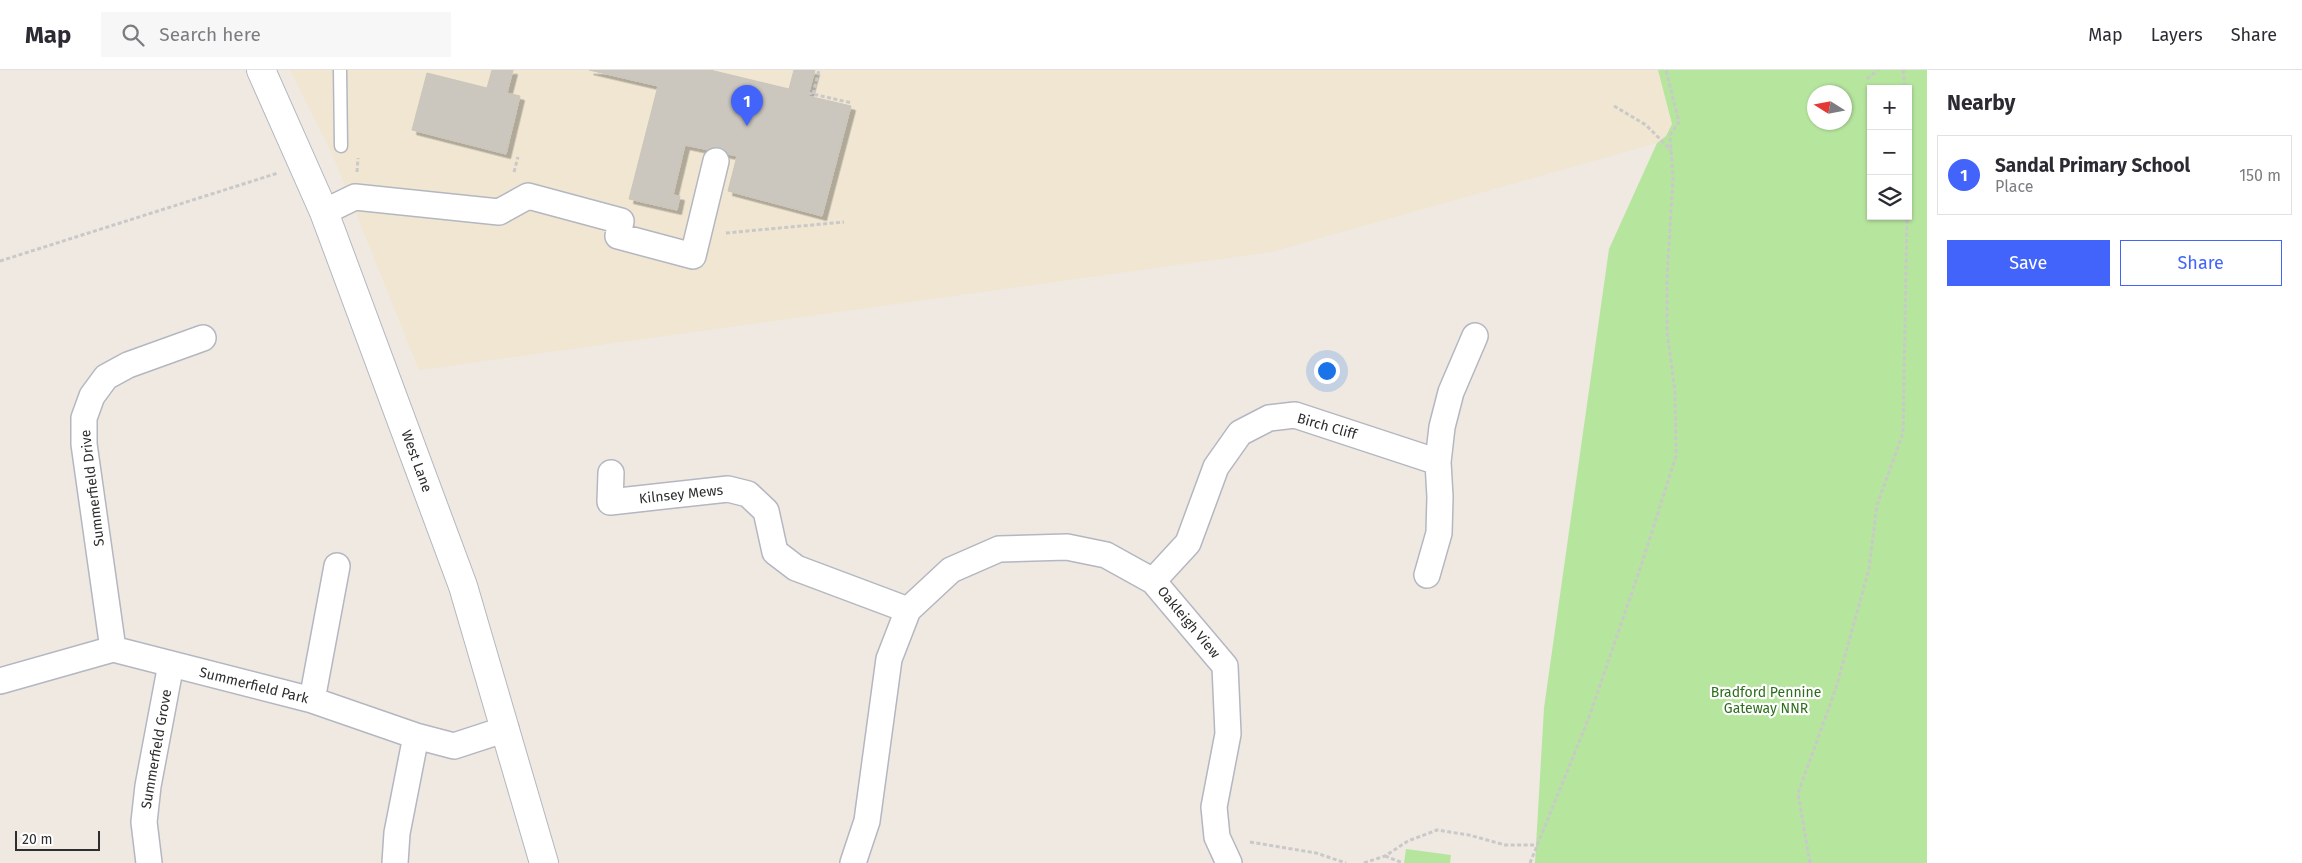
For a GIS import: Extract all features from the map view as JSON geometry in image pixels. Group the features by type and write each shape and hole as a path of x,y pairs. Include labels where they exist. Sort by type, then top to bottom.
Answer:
{"street":[{"name":"West Lane","path":"261,70 324,212 463,586 544,863"},
{"path":"324,212 355,196 499,212 528,196 621,221 618,236 693,256 716,161"},
{"path":"1427,575 1439,533 1440,497 1438,462 1442,428 1451,392 1475,336"},
{"name":"Summerfield Drive","path":"114,649 84,444 84,418 92,396 106,377 128,365 203,338"},
{"name":"Birch Cliff","path":"1153,581 1188,543 1216,467 1240,433 1269,418 1295,415 1438,462"},
{"name":"Kilnsey Mews","path":"611,473 610,502 728,488 748,494 766,511 775,552 796,568 908,610"},
{"name":"Oakleigh View","path":"853,863 866,820 889,659 908,610 951,570 999,549 1067,547 1106,555 1153,581 1225,666 1228,734 1214,807 1217,837 1229,863"},
{"path":"312,700 337,566"},
{"path":"0,681 114,649"},
{"name":"Summerfield Park","path":"114,649 312,700 416,736 454,746 506,729"},
{"name":"Summerfield Grove","path":"149,863 144,822 148,786 171,664"},
{"path":"396,863 397,833 416,736"}],"lane":[{"path":"340,70 342,146"}],"path":[{"path":"813,94 819,70"},
{"path":"1530,863 1588,720 1640,569 1676,456 1675,392 1667,331 1667,305 1672,177 1670,135 1679,122 1666,70"},
{"path":"1867,80 1878,70"},
{"path":"1902,70 1904,85"},
{"path":"808,93 852,103"},
{"path":"1614,106 1646,125 1671,151"},
{"path":"342,146 359,148 355,196"},
{"path":"0,261 304,165"},
{"path":"1810,863 1798,793 1836,688 1869,570 1877,504 1903,433 1907,220"},
{"path":"698,236 844,222"},
{"path":"1364,863 1385,856 1408,841 1437,830 1469,834 1506,845 1538,845"},
{"path":"1217,837 1316,853 1346,863"},
{"path":"1385,856 1403,863"}],"shaded area":[{"path":"290,70 1658,70 1672,124 1666,136 1657,143 1271,252 419,370 333,156"}],"green space":[{"name":"Bradford Pennine Gateway NNR","path":"1658,70 1927,70 1927,863 1535,863 1544,708 1609,249 1657,143 1666,136 1672,124"},
{"path":"1406,849 1451,855 1450,863 1404,863"}],"building":[{"path":"492,70 513,70 507,93 520,96 506,154 412,130 427,73 487,88"},
{"path":"589,70 710,70 789,89 794,70 815,70 808,96 851,106 822,216 728,191 737,156 685,145 673,195 680,196 677,210 629,199 658,86"}],"place":[{"name":"Sandal Primary School","path":"747,126"}]}
